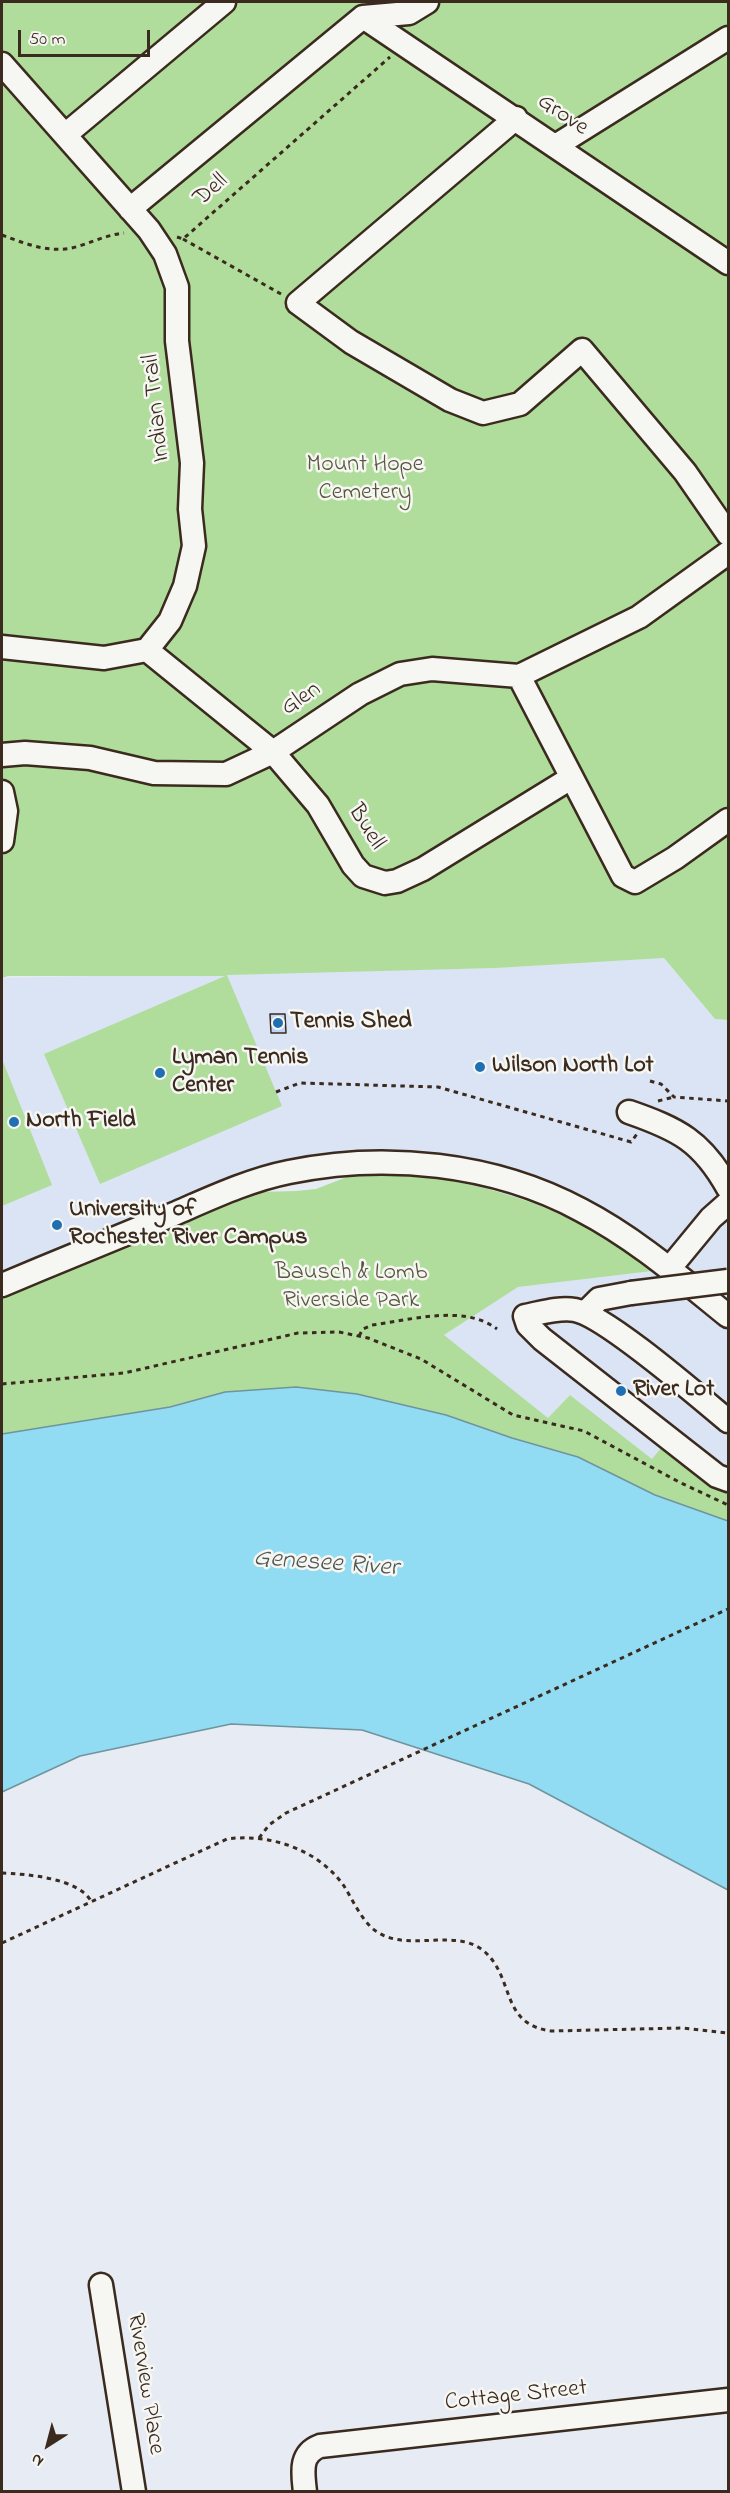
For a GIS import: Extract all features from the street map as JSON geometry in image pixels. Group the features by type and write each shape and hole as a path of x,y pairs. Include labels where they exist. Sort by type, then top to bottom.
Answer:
{"street":[{"path":"65,135 224,2"},
{"path":"130,208 363,16 409,13 427,2"},
{"name":"Grove","path":"363,16 729,263"},
{"path":"557,146 729,38"},
{"name":"Indian Trail","path":"2,64 149,230 165,254 177,287 177,341 192,463 190,509 194,546 185,586 170,621 147,650"},
{"path":"516,118 298,303 351,342 450,400 483,413 520,404 582,350 685,472 729,534"},
{"path":"729,553 639,617 519,676 623,876 635,882 675,858 729,820"},
{"path":"2,647 104,658 147,650"},
{"name":"Buell","path":"147,650 273,752 318,805 353,865 363,876 376,882 397,881 423,869 571,778"},
{"name":"Glen","path":"2,755 25,753 90,758 154,773 226,774 273,752 360,694 400,674 432,669 519,676"},
{"path":"2,792 6,811 2,841"},
{"path":"636,1114 674,1128 687,1137 729,1188"},
{"path":"2,1285 232,1190 288,1172 343,1164 403,1162 454,1168 503,1179 562,1200 615,1229 729,1316"},
{"path":"669,1269 711,1218 729,1203"},
{"path":"585,1313 599,1299 729,1281"},
{"path":"729,1421 613,1331 585,1313 567,1309 525,1316 532,1330 542,1339 717,1476 729,1480"},
{"name":"Riverview Place","path":"101,2285 134,2492"},
{"name":"Cottage Street","path":"305,2492 303,2460 310,2449 320,2446 729,2400"}],"path":[{"name":"Dell","path":"2,236 55,250 78,247 105,235 149,230 183,239 405,45"},
{"path":"183,239 298,303"},
{"path":"650,1081 661,1084 674,1097"},
{"path":"276,1092 300,1083 438,1086 632,1142 637,1136 636,1114 647,1101 674,1097 729,1101"},
{"path":"359,1336 363,1329 372,1325 446,1317 478,1317 498,1329"},
{"path":"2,1384 124,1373 298,1333 330,1331 359,1336 421,1359 513,1415 584,1431 679,1482 729,1505"},
{"path":"259,1838 269,1824 286,1813 729,1610"},
{"path":"2,1943 227,1839 259,1838 299,1850 325,1864 343,1885 363,1918 380,1934 400,1939 465,1942 485,1952 497,1970 515,2010 535,2028 552,2031 682,2028 729,2033"},
{"path":"2,1873 46,1878 81,1890 92,1902"}],"shaded area":[{"name":"University of Rochester River Campus","path":"664,958 715,1019 728,1020 728,1491 709,1484 661,1448 652,1459 570,1395 548,1419 444,1335 518,1287 684,1267 648,1237 611,1213 569,1191 526,1174 479,1161 425,1153 372,1151 320,1155 271,1164 224,1179 2,1271 2,978 496,968"}],"green space":[{"name":"Mount Hope Cemetery","path":"2,2 728,2 728,1020 715,1019 664,958 496,968 227,975 282,1106 100,1184 44,1054 225,976 8,976 2,978"},
{"name":"North Field","path":"2,1059 52,1185 2,1206"},
{"name":"Bausch & Lomb Riverside Park","path":"391,1173 462,1183 529,1202 593,1231 623,1249 652,1271 518,1287 444,1335 548,1418 570,1395 652,1459 661,1448 709,1484 728,1491 728,1521 655,1495 578,1457 512,1438 446,1415 357,1394 225,1392 170,1407 2,1434 2,1297 260,1192 316,1189 352,1175"}],"water":[{"name":"Genesee River","path":"296,1387 357,1394 446,1415 512,1438 578,1457 655,1495 728,1521 728,1890 529,1784 362,1730 231,1724 80,1756 2,1792 2,1434 170,1407 225,1392"}],"building":[{"name":"Tennis Shed","path":"270,1014 285,1014 286,1033 271,1033"}],"place":[{"name":"Tennis Shed","path":"278,1023"},
{"name":"Wilson North Lot","path":"480,1067"},
{"name":"Lyman Tennis Center","path":"160,1073"},
{"name":"North Field","path":"14,1122"},
{"name":"University of Rochester River Campus","path":"57,1225"},
{"name":"River Lot","path":"621,1391"}]}
